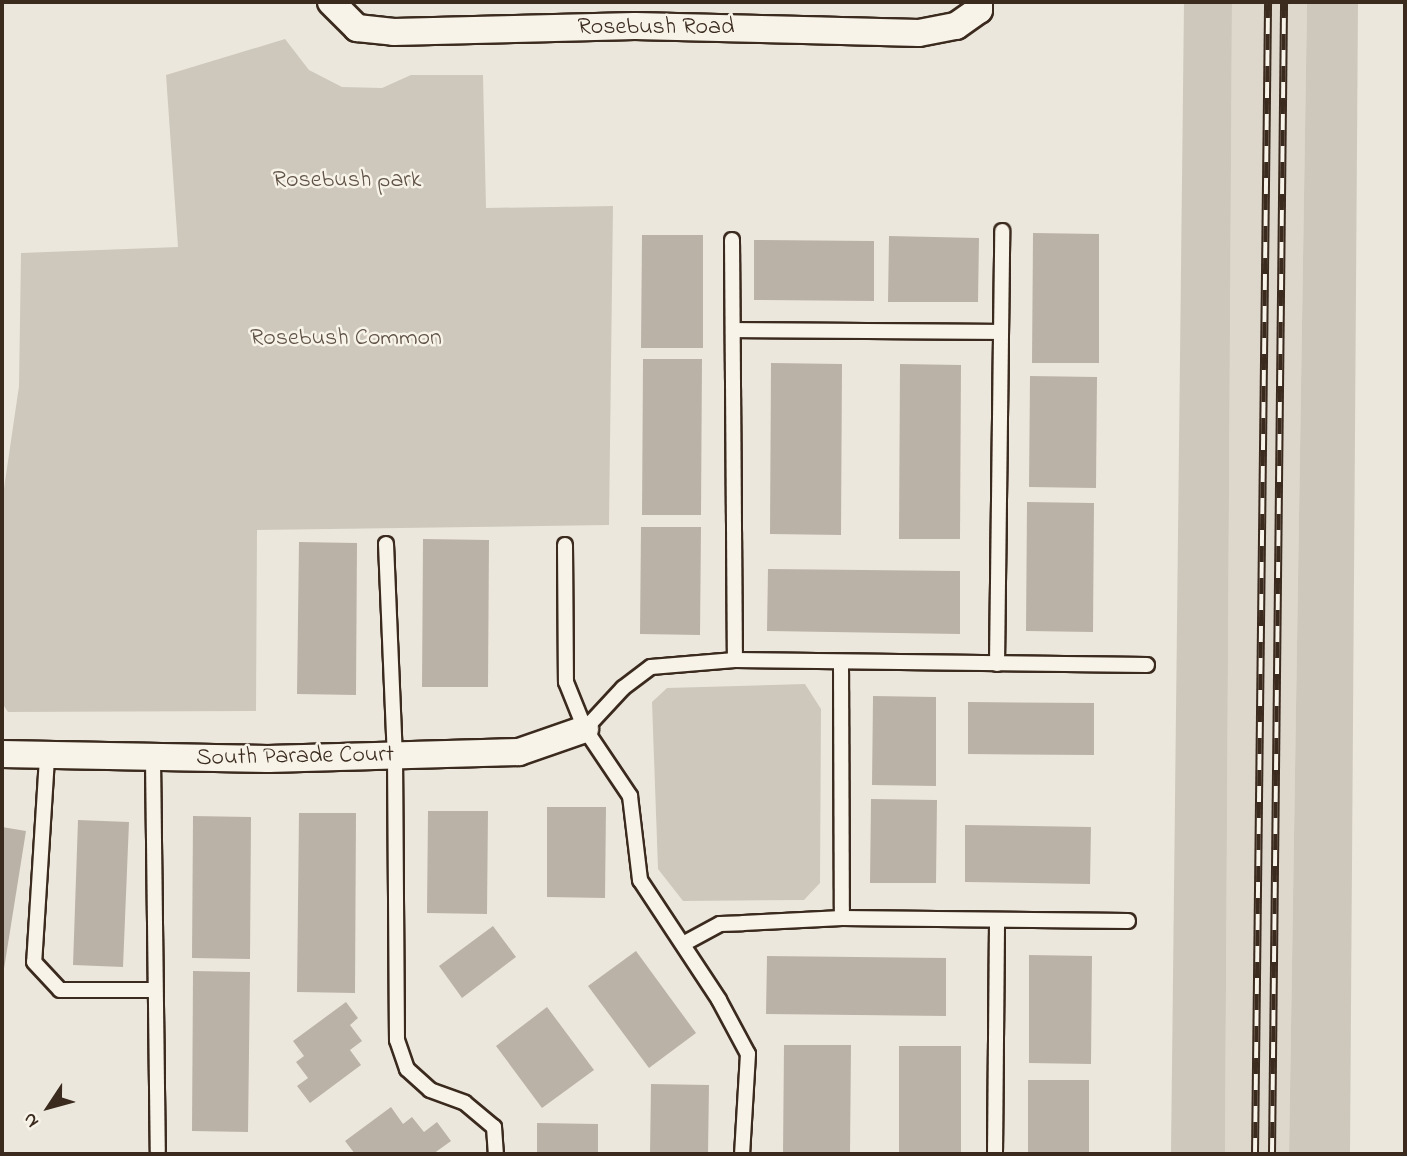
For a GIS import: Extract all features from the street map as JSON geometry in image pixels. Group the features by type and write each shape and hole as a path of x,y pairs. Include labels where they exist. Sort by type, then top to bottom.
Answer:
{"street":[{"name":"Rosebush Road","path":"331,2 357,28 394,32 634,14 919,33 957,26 979,10 979,2"},
{"name":"South Parade Court","path":"2,754 47,758 153,759 519,752 585,729"}],"lane":[{"path":"997,664 1002,231"},
{"path":"732,240 735,660"},
{"path":"733,330 1001,332"},
{"path":"386,544 395,755 397,1040 407,1069 430,1090 465,1103 494,1127 496,1154"},
{"path":"565,545 566,682 585,729 630,796 640,880 683,944 748,1054 742,1154"},
{"path":"585,729 623,688 650,667 735,660 1147,665"},
{"path":"841,663 842,918"},
{"path":"47,758 34,962 60,990 155,990"},
{"path":"153,759 158,1151"},
{"path":"683,944 720,924 842,918 1128,921"},
{"path":"995,1154 997,919"}],"shaded area":[{"path":"1232,2 1307,2 1289,1154 1225,1154"}],"green space":[{"path":"1184,2 1232,2 1225,1154 1171,1154"},
{"path":"1307,2 1358,2 1350,1154 1289,1154"},
{"name":"Rosebush Common","path":"285,39 309,70 342,87 382,88 411,75 483,75 486,208 613,206 609,525 257,530 256,711 8,712 2,703 2,502 19,386 21,253 178,247 166,75"},
{"path":"805,684 821,709 820,883 804,900 683,901 658,869 652,702 667,688"}],"building":[{"path":"1033,233 1099,234 1099,363 1032,363"},
{"path":"642,235 703,235 703,348 641,348"},
{"path":"889,236 979,238 978,302 888,302"},
{"path":"754,240 874,241 874,301 754,300"},
{"path":"643,359 702,359 701,515 642,515"},
{"path":"771,363 842,364 841,535 770,534"},
{"path":"900,364 961,365 960,539 899,539"},
{"path":"1030,376 1097,377 1096,488 1029,487"},
{"path":"1027,502 1094,503 1093,632 1026,631"},
{"path":"641,527 701,527 700,635 640,634"},
{"path":"423,539 489,540 488,687 422,687"},
{"path":"299,542 357,543 356,695 297,694"},
{"path":"768,569 960,571 960,634 767,631"},
{"path":"873,696 936,697 936,786 872,785"},
{"path":"968,702 1094,703 1094,755 968,754"},
{"path":"871,799 937,800 936,883 870,883"},
{"path":"547,807 606,807 605,898 547,897"},
{"path":"428,811 488,811 487,914 427,913"},
{"path":"299,813 356,813 355,993 297,992"},
{"path":"193,816 251,817 250,959 192,958"},
{"path":"78,820 129,822 123,967 73,965"},
{"path":"965,825 1091,827 1090,884 965,882"},
{"path":"2,827 26,831 3,975 2,975"},
{"path":"493,926 516,957 462,998 439,966"},
{"path":"636,951 696,1033 649,1068 588,986"},
{"path":"1029,955 1092,956 1091,1064 1029,1063"},
{"path":"767,956 946,958 946,1016 766,1014"},
{"path":"193,971 250,972 248,1132 192,1131"},
{"path":"346,1002 358,1018 350,1025 362,1041 350,1050 361,1065 310,1103 297,1086 308,1078 296,1062 304,1056 293,1041"},
{"path":"547,1007 594,1070 542,1108 496,1046"},
{"path":"784,1045 851,1045 850,1154 783,1154"},
{"path":"899,1046 961,1046 961,1154 899,1154"},
{"path":"1028,1080 1089,1080 1089,1154 1028,1154"},
{"path":"651,1084 709,1085 708,1154 650,1154"},
{"path":"391,1107 403,1124 412,1117 424,1132 437,1122 451,1141 433,1154 355,1154 345,1141"},
{"path":"537,1123 598,1124 598,1154 537,1154"}],"railway":[{"path":"1255,1154 1268,2"},
{"path":"1272,1154 1284,2"}],"park label":[{"name":"Rosebush park","path":"347,181"}]}
